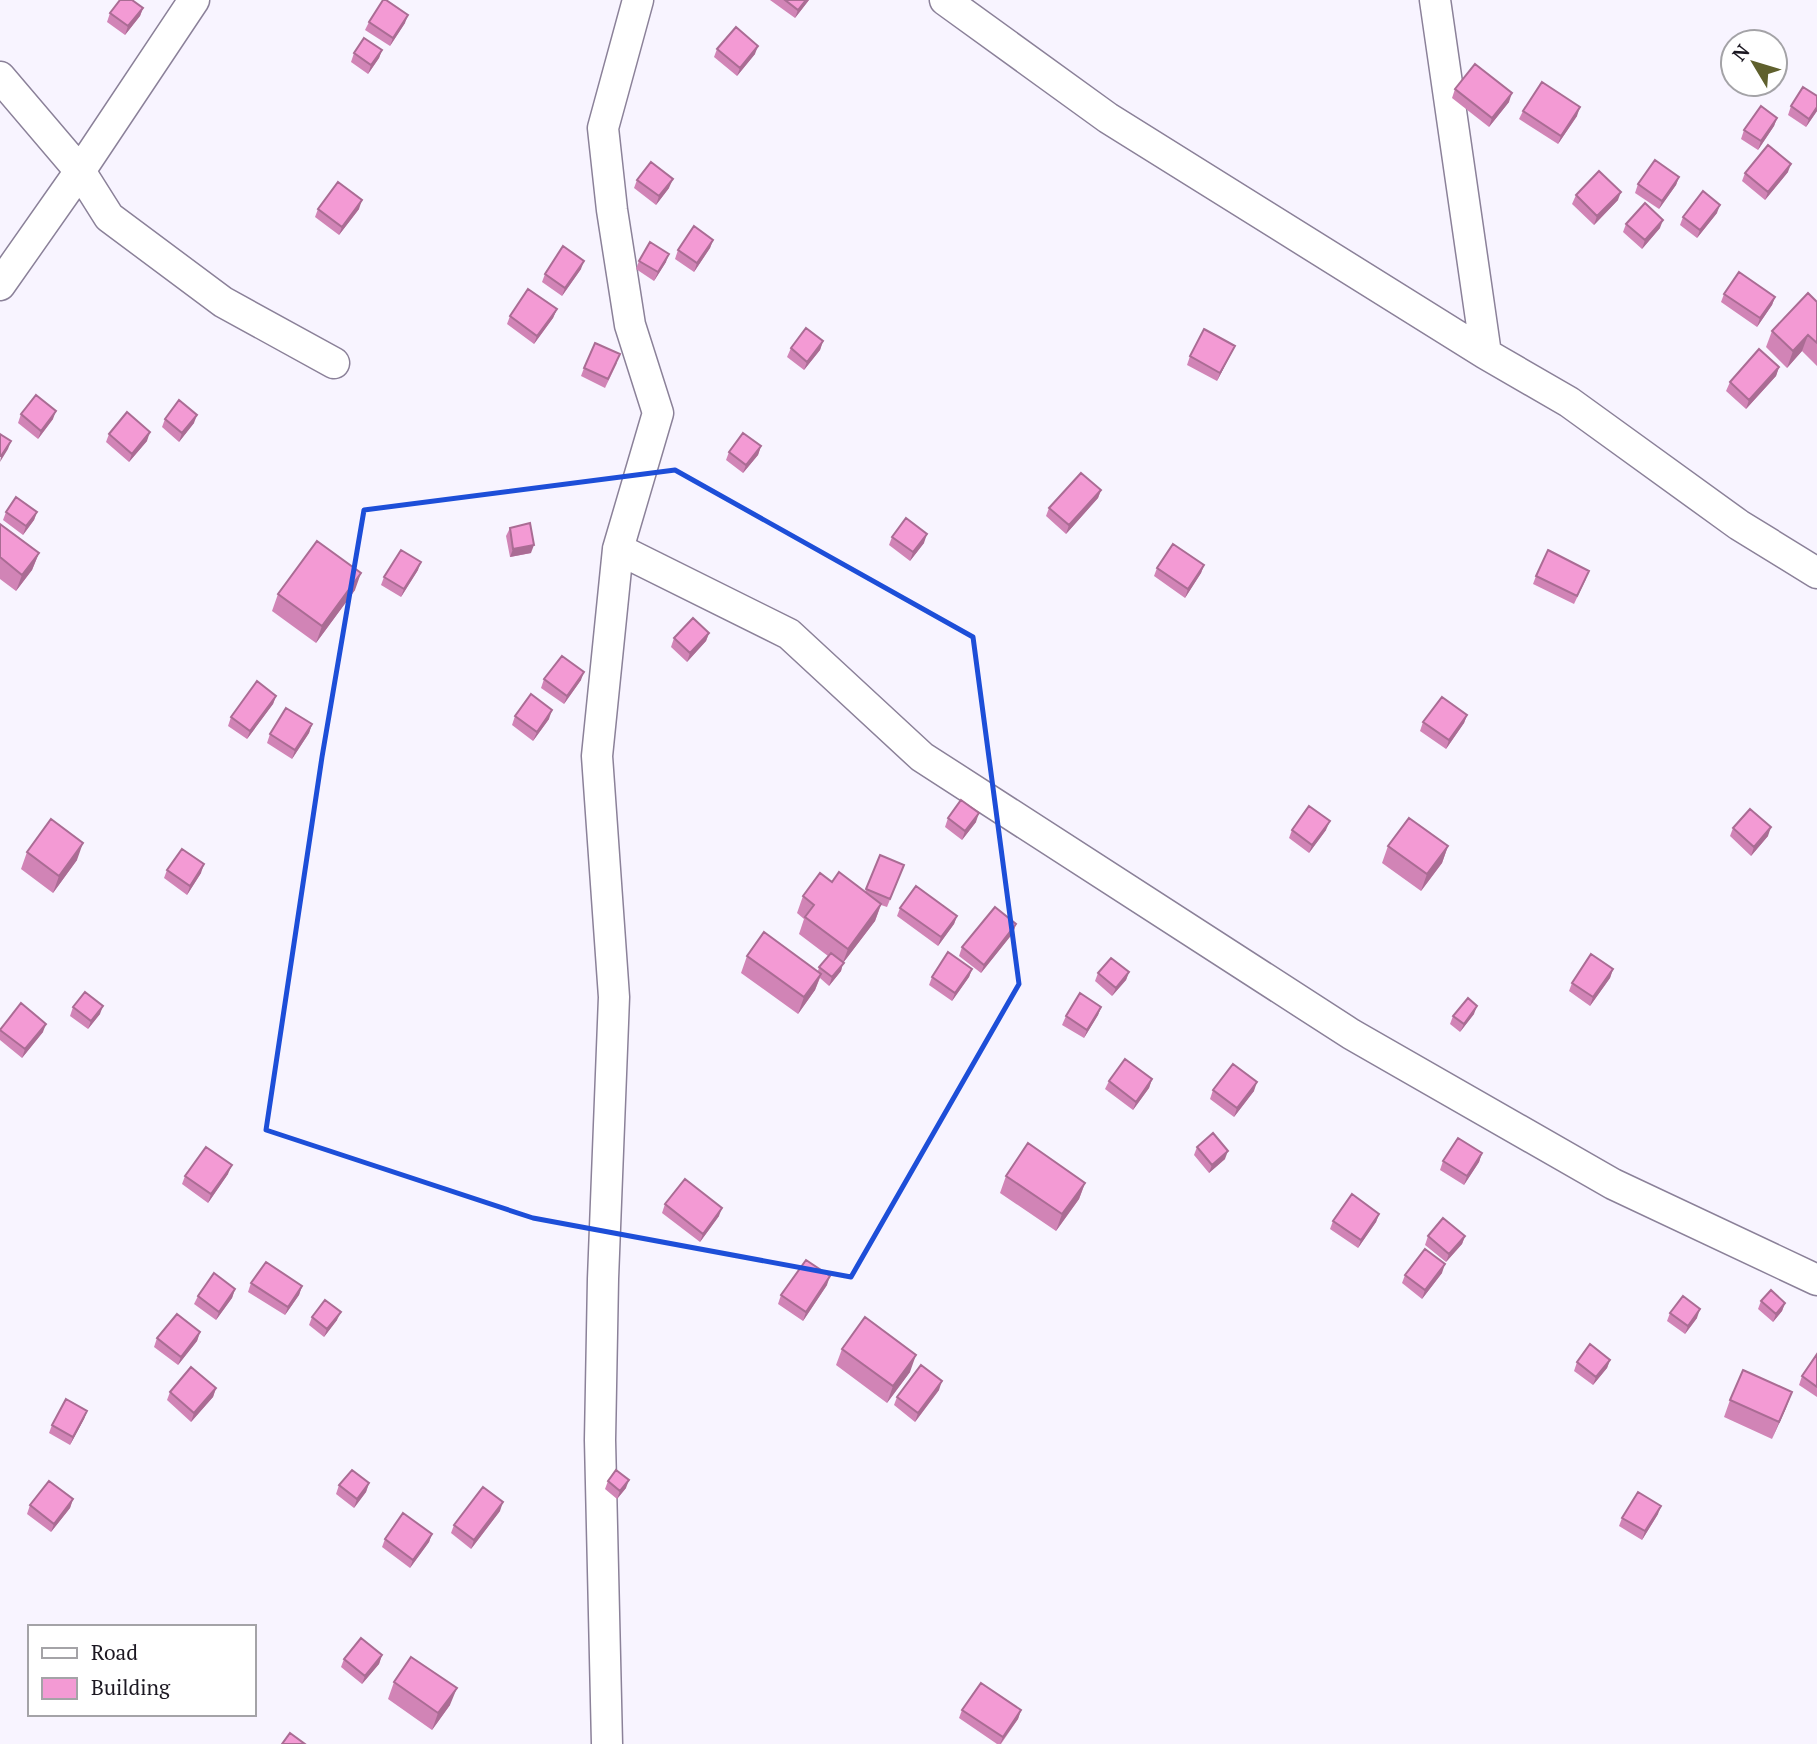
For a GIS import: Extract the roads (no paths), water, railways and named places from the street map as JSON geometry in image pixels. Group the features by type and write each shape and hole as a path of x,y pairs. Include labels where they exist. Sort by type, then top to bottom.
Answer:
{"street":[{"path":"0,285 80,172 194,0"},
{"path":"607,1744 600,1440 614,997 597,756 618,550 658,413 629,325 603,128 638,0"},
{"path":"945,0 1108,118 1486,354 1569,402 1739,525 1817,573"},
{"path":"1435,0 1486,354"},
{"path":"0,77 80,172 109,217 223,302 334,363"},
{"path":"618,550 789,634 922,757 1351,1034 1613,1184 1817,1280"}]}
